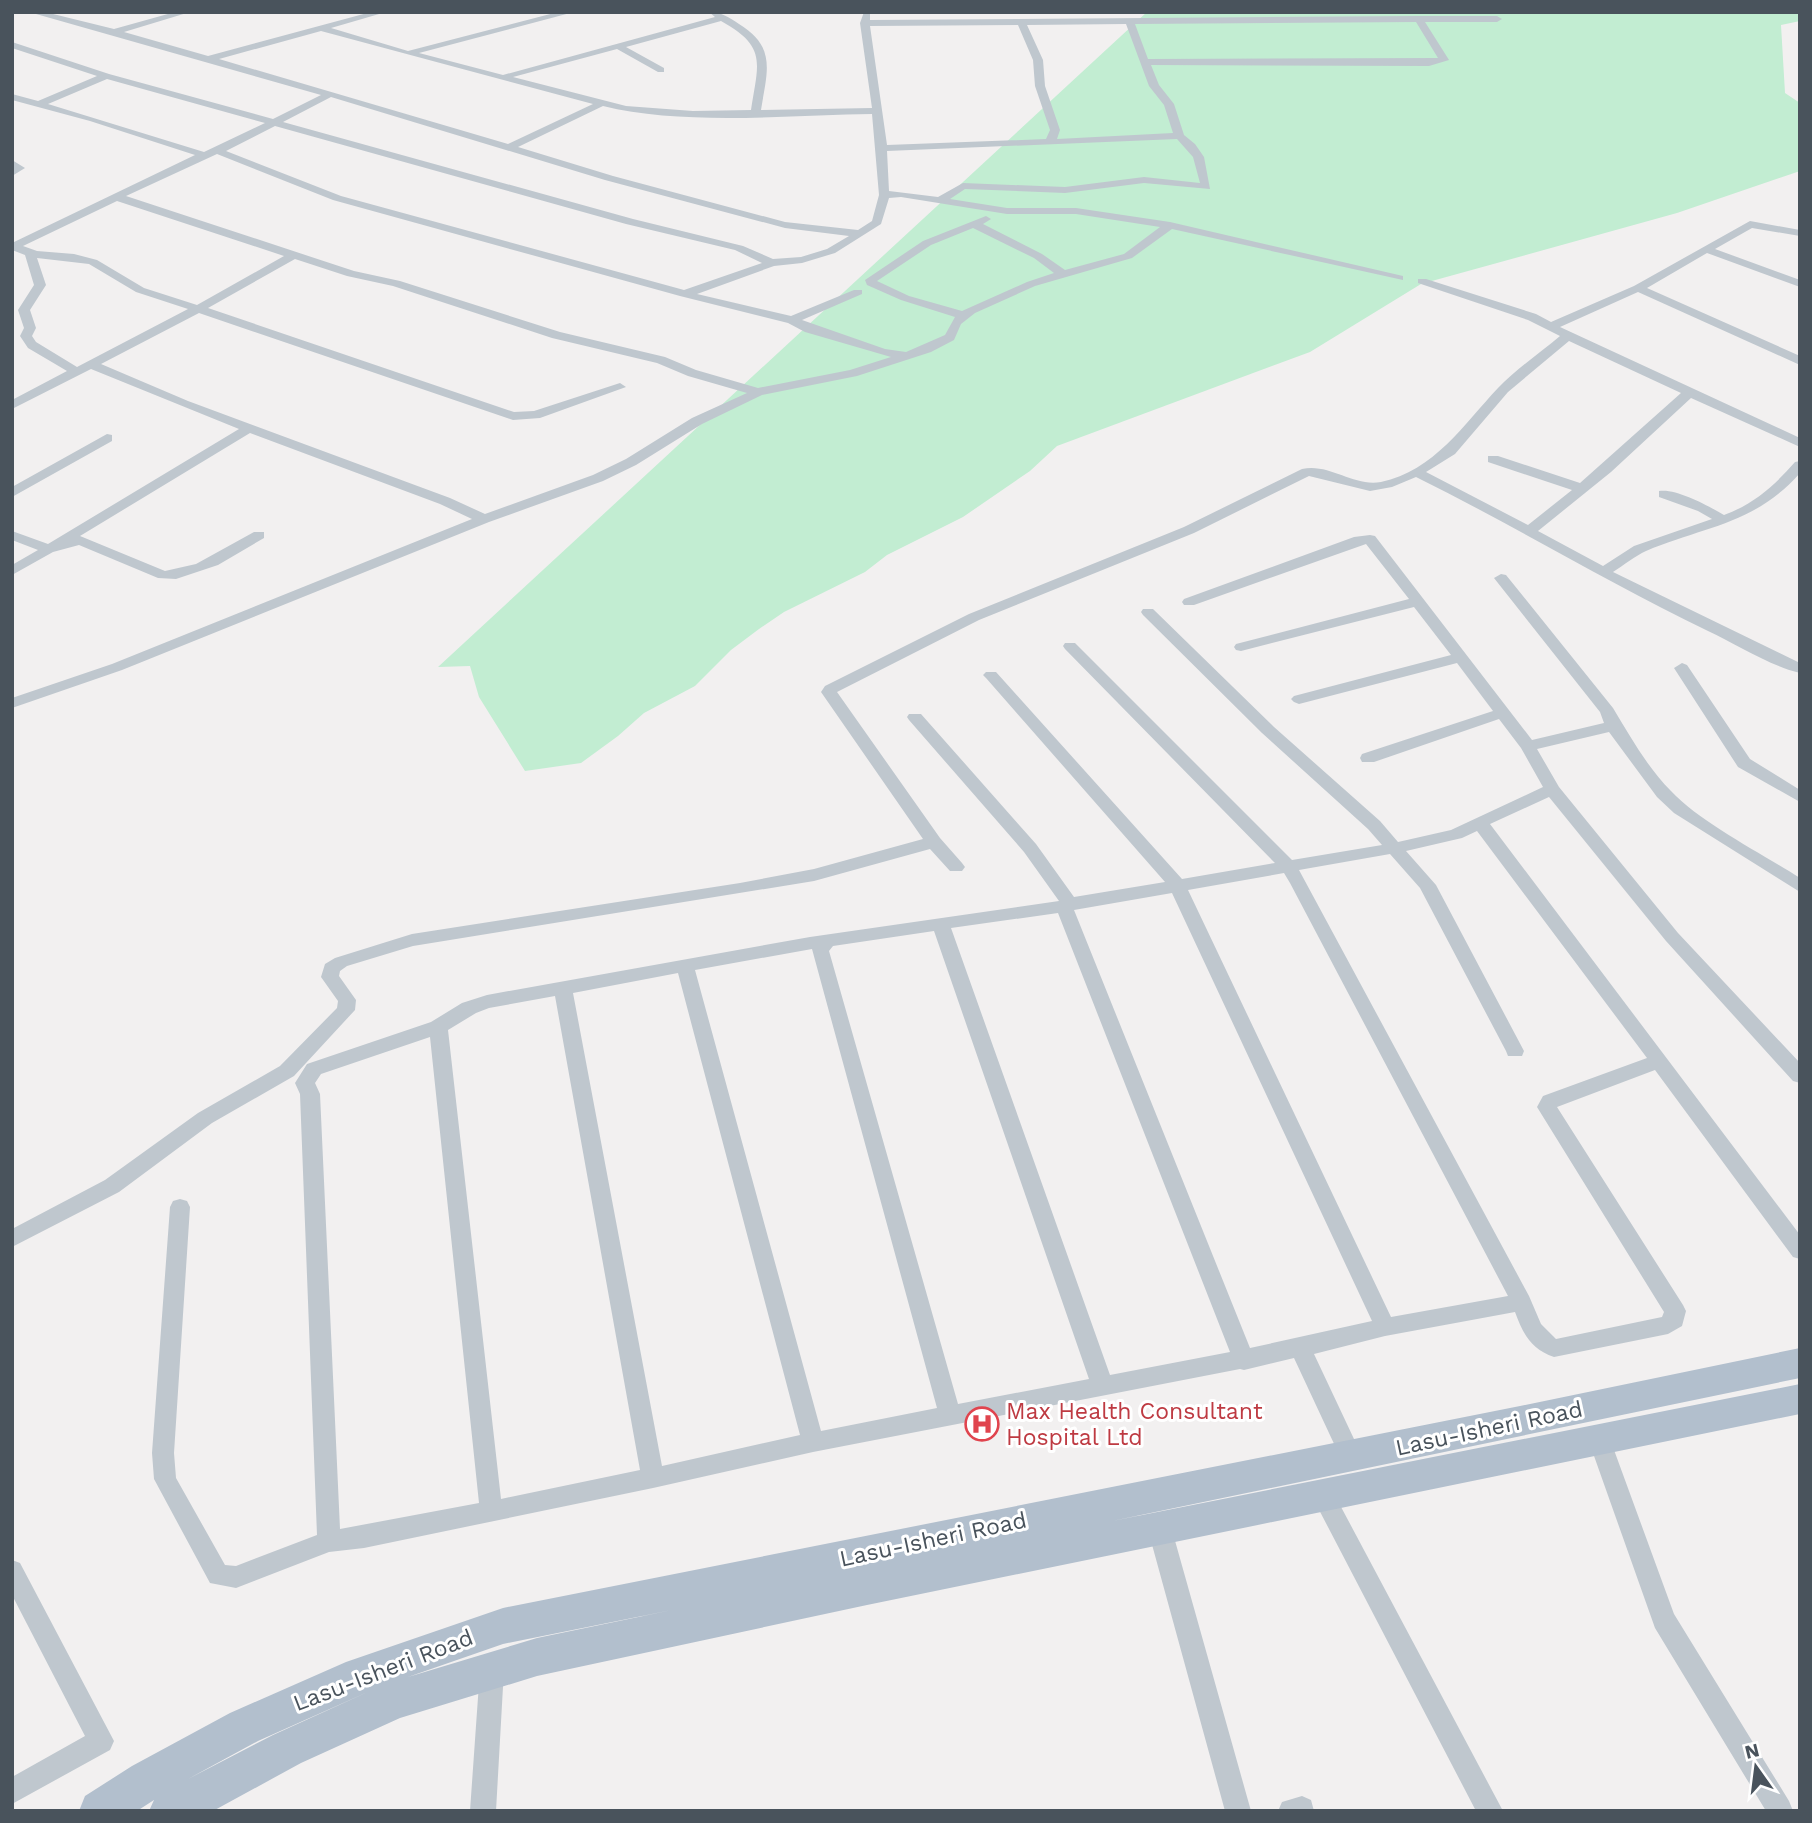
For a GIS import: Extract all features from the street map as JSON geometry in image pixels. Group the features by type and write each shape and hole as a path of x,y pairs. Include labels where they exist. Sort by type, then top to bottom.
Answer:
{"main road":[{"name":"Lasu-Isheri Road","path":"170,1811 287,1749 395,1700 492,1669 864,1571 1351,1456 1800,1363"},
{"path":"1695,1384 1713,1417"},
{"name":"Lasu-Isheri Road","path":"100,1811 198,1752 293,1703 408,1656 503,1626 864,1571 1160,1530 1800,1399"}],"street":[{"path":"33,12 114,32 609,178 785,226 859,234"},
{"path":"114,32 186,12"},
{"path":"208,59 382,12"},
{"path":"406,54 570,12"},
{"path":"710,12 758,41 763,57 756,113"},
{"path":"916,12 917,23"},
{"path":"1004,12 1006,23"},
{"path":"503,77 723,18"},
{"path":"684,294 772,263 802,260 831,251 877,222 884,195 882,148 867,18 917,23 1497,19"},
{"path":"1146,62 1429,63 1444,60 1418,19"},
{"path":"1022,23 1038,60 1040,86 1055,130 1051,140"},
{"path":"1130,23 1154,86 1169,104 1179,136"},
{"path":"320,28 406,54 602,103 675,114 877,111"},
{"path":"12,44 40,56 106,76 617,218 739,248 772,263"},
{"path":"618,46 661,70"},
{"path":"39,104 106,76"},
{"path":"13,246 204,155 218,151 330,94"},
{"path":"12,97 94,119 204,155"},
{"path":"507,148 602,103"},
{"path":"882,148 1051,140 1115,141 1179,136 1191,143 1200,158 1206,187 1144,180 1065,190 963,186 938,201"},
{"path":"218,151 337,198 684,294 792,320 809,329 883,352 904,355"},
{"path":"12,163 20,168 12,173"},
{"path":"884,195 901,194 1007,211 1076,211 1170,225 1399,278"},
{"path":"117,197 351,274 396,283 556,335 661,360 692,373 758,392"},
{"path":"963,315 905,298 871,283 871,280 927,243 1007,211"},
{"path":"974,224 1038,256 1063,274"},
{"path":"1551,326 1638,288 1749,224 1800,233"},
{"path":"12,702 117,667 484,519 598,478 696,421 758,392 853,373 927,349 950,337 963,315 1031,284 1128,256 1170,225"},
{"path":"13,246 30,255 91,261 131,286 513,416 535,415 620,387"},
{"path":"1706,248 1800,284"},
{"path":"12,405 198,309 296,254"},
{"path":"30,255 40,285 22,312 30,328 26,336 32,345 77,372"},
{"path":"1422,282 1532,317 1800,443"},
{"path":"1638,288 1800,362"},
{"path":"792,320 858,292"},
{"path":"956,867 934,842 829,692 830,688 974,617 1189,530 1307,472 1319,472 1351,484 1387,487 1450,451 1504,388 1568,336"},
{"path":"92,365 126,381 446,501 484,519"},
{"path":"1529,531 1606,469 1691,391"},
{"path":"12,571 249,428"},
{"path":"12,493 107,438"},
{"path":"1493,459 1581,488"},
{"path":"1603,572 1639,549 1745,512 1778,490 1800,465"},
{"path":"1416,472 1686,615 1800,668"},
{"path":"1664,494 1703,508 1723,520"},
{"path":"12,535 49,549 80,540 163,575 175,576 190,574 259,536"},
{"path":"1189,602 1365,538 1374,541 1504,712 1528,746 1552,789 1672,937 1800,1076"},
{"path":"1501,578 1607,711 1613,726 1663,793 1680,809 1800,886"},
{"path":"1241,648 1419,601"},
{"path":"1148,612 1268,730 1374,825 1427,885 1515,1051"},
{"path":"1070,646 1287,865 1303,888 1522,1302 1534,1334 1542,1343 1554,1348 1668,1325 1674,1320 1675,1311 1547,1107 1550,1101 1659,1061"},
{"path":"1299,699 1462,657"},
{"path":"1682,668 1744,763 1800,797"},
{"path":"991,675 1177,886 1385,1328"},
{"path":"1368,758 1504,712"},
{"path":"915,717 1030,848 1071,905 1244,1361"},
{"path":"1528,746 1613,726"},
{"path":"329,1541 310,1094 304,1083 314,1069 438,1027 469,1008 487,1002 827,941 1071,905 1394,848 1456,834 1552,789"},
{"path":"1479,821 1800,1251"},
{"path":"12,1239 112,1186 205,1118 287,1071 346,1010 347,1000 330,977 331,968 341,962 412,940 814,875 934,842"},
{"path":"941,925 1103,1388"},
{"path":"827,941 820,950 950,1417"},
{"path":"685,967 813,1442"},
{"path":"563,989 653,1478"},
{"path":"438,1027 491,1511"},
{"path":"180,1207 163,1453 165,1479 218,1574 236,1577 329,1541 653,1478 813,1442 1244,1361 1385,1328 1522,1302"},
{"path":"1300,1348 1351,1456"},
{"path":"1599,1439 1664,1620 1780,1810"},
{"path":"1324,1497 1490,1811"},
{"path":"1160,1530 1238,1811"},
{"path":"12,1572 101,1741 12,1791"},
{"path":"483,1811 492,1669"}],"green space":[{"path":"1147,12 1800,12 1800,21 1781,25 1785,93 1800,103 1800,171 1677,213 1421,284 1310,352 1057,446 1030,471 963,517 887,555 865,572 784,612 731,650 695,686 644,713 581,763 525,771 479,697 470,666 438,667"}],"place":[{"name":"Max Health Consultant Hospital Ltd","path":"982,1424"}]}
